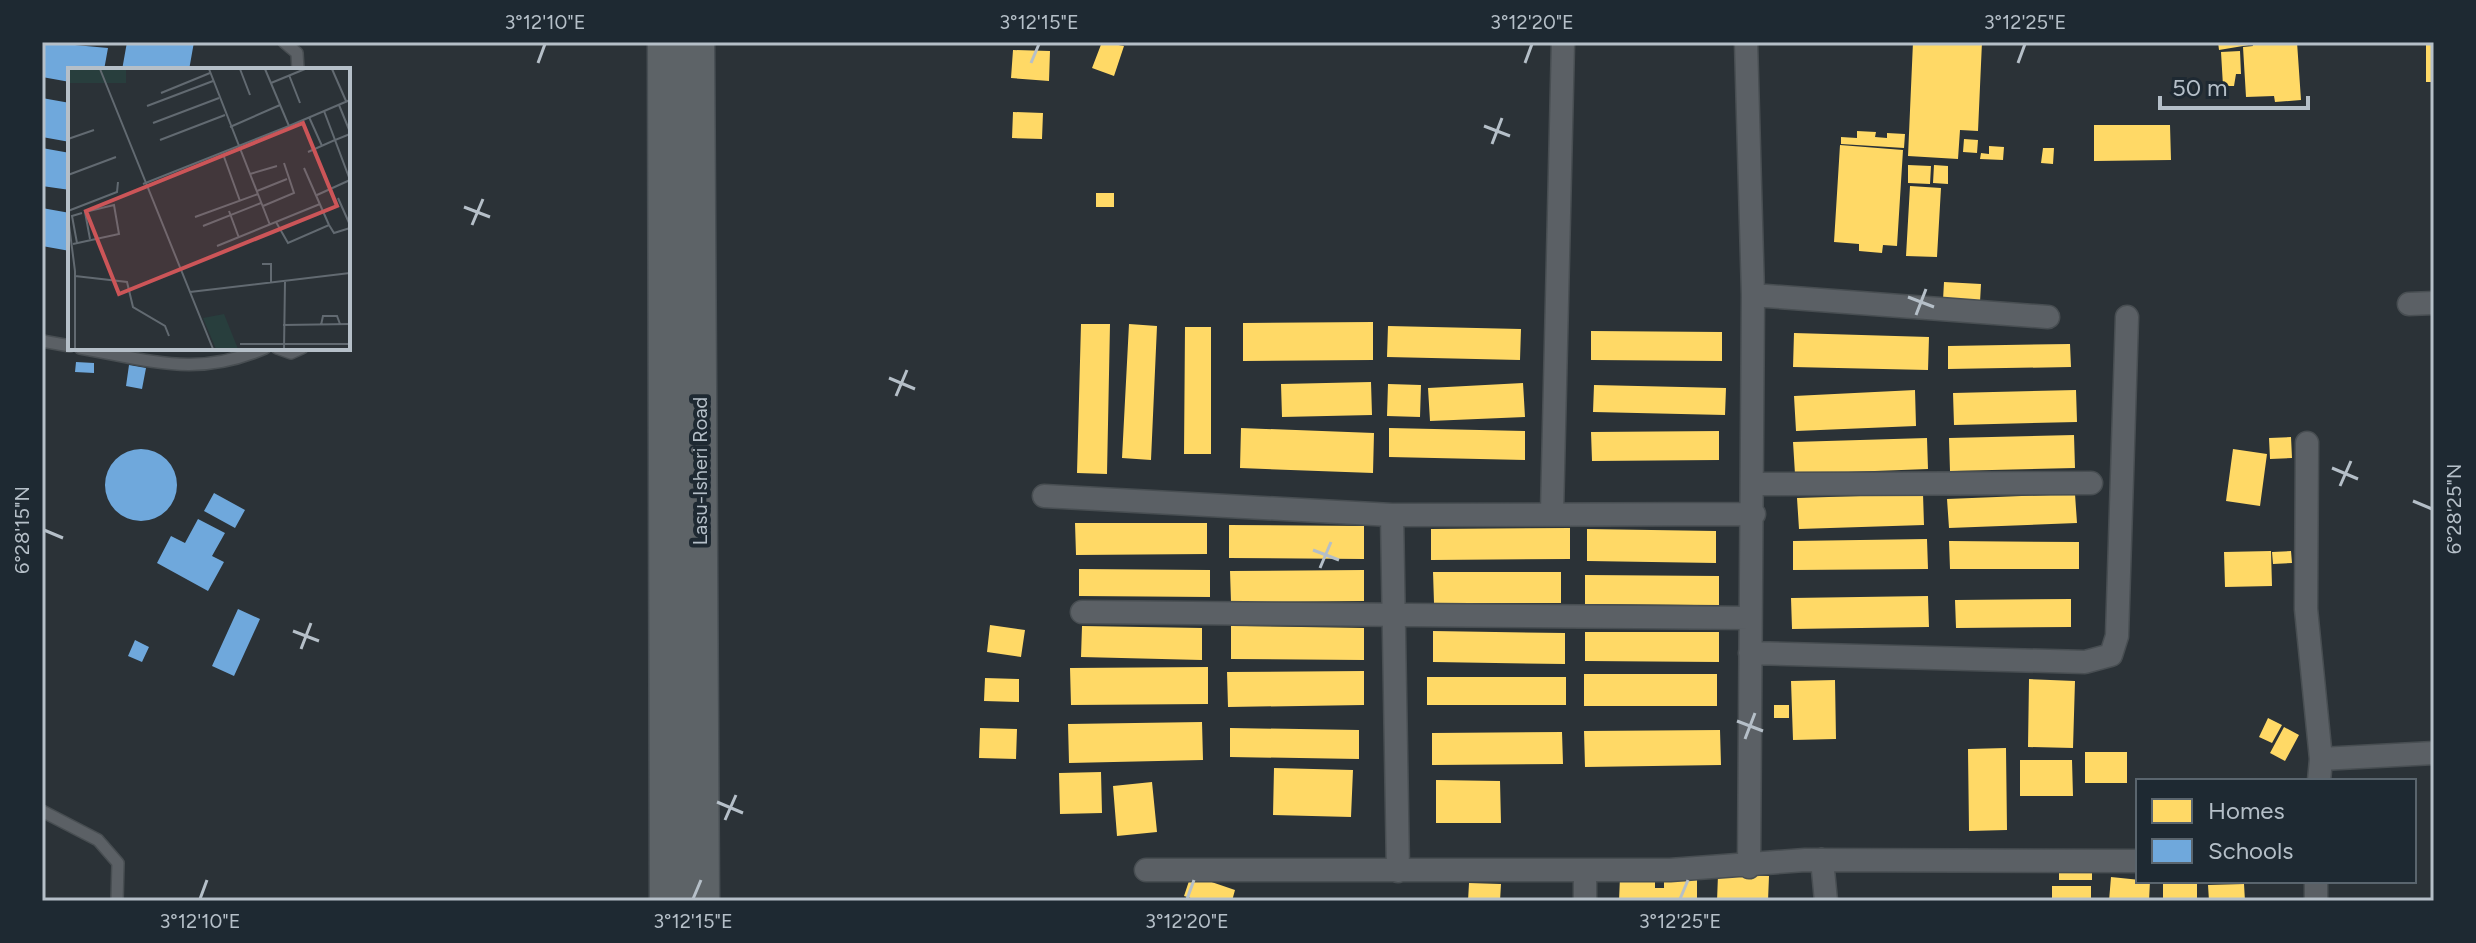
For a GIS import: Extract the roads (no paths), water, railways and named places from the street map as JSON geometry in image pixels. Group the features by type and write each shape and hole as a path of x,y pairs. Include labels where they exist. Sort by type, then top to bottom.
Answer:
{"main road":[{"name":"Lasu-Isheri Road","path":"666,42 668,901"},
{"name":"Lasu-Isheri Road","path":"696,42 701,901"}],"street":[{"path":"1552,513 1563,42"},
{"path":"1746,42 1753,295 1754,484 1749,867"},
{"path":"1753,295 2048,317"},
{"path":"2409,304 2434,303"},
{"path":"1750,653 2085,662 2111,655 2117,636 2127,317"},
{"path":"2307,443 2306,609 2320,770 2434,753"},
{"path":"1754,484 2091,483"},
{"path":"1044,496 1392,515 1754,514"},
{"path":"1392,515 1398,871"},
{"path":"1082,612 1750,618"},
{"path":"1146,870 1585,871 1749,867 1822,860 2136,861"},
{"path":"1822,860 1826,901"},
{"path":"1585,871 1585,901"}],"lane":[{"path":"284,42 297,53 298,68"},
{"path":"42,341 68,346"},
{"path":"92,350 186,366 232,362 260,350"},
{"path":"42,811 98,840 118,863 117,901"}]}
